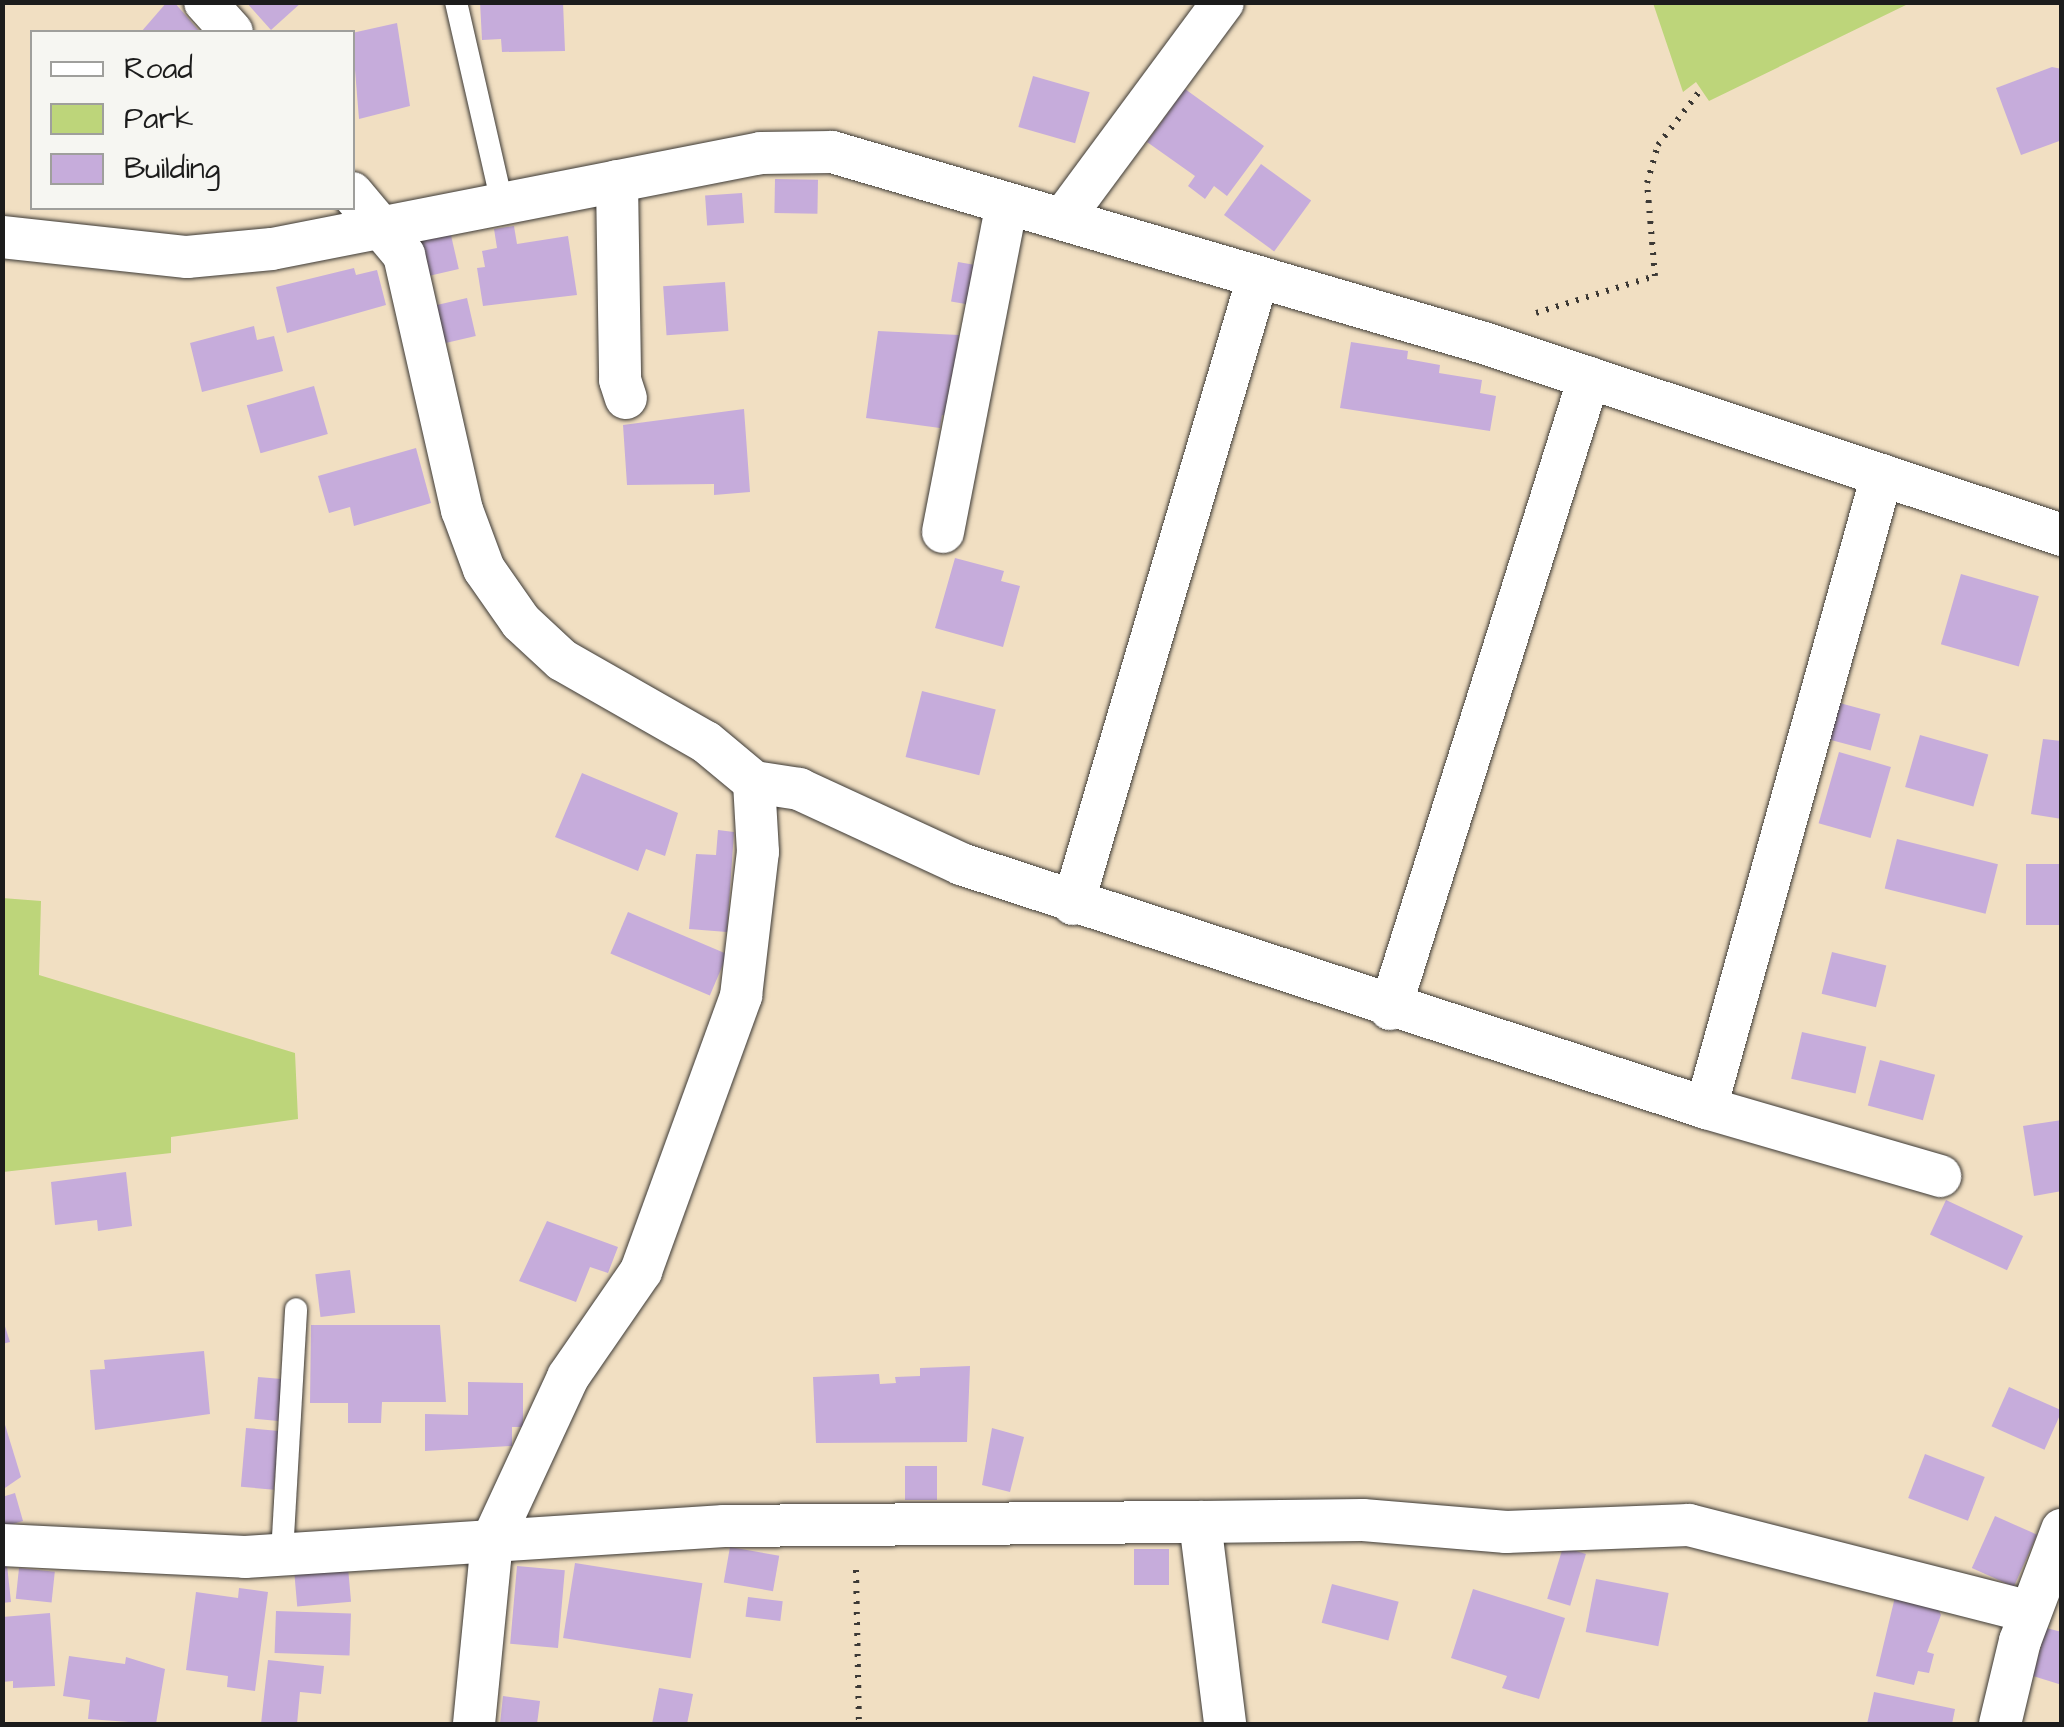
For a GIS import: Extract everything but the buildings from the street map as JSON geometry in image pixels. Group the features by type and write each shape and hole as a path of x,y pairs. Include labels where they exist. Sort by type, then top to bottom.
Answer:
{"street":[{"path":"205,2 230,30"},
{"path":"1064,217 1223,2"},
{"path":"2,237 186,257 272,249 365,210 502,203 760,153 832,152 1484,343 2058,534"},
{"path":"616,181 620,380 626,398"},
{"path":"944,532 1007,204"},
{"path":"365,210 404,255 462,510 484,568 521,622 562,660 706,742 754,782 798,790 961,864 1073,904 1706,1108 1940,1176"},
{"path":"1073,904 1258,277"},
{"path":"1390,1008 1589,378"},
{"path":"1706,1108 1882,476"},
{"path":"474,1724 492,1541 568,1376 640,1272 741,996 758,852 754,782"},
{"path":"2,1545 106,1554 282,1554 724,1526 855,1528 1363,1520 1506,1532 1690,1524 2030,1612"},
{"path":"1200,1522 1225,1724"},
{"path":"2000,1724 2030,1612 2062,1530"}],"lane":[{"path":"456,2 502,203"},
{"path":"282,1554 296,1309"}],"path":[{"path":"1484,343 1492,327 1654,276 1647,184 1658,145 1699,92"},
{"path":"855,1528 859,1724"}],"green space":[{"path":"1653,2 1910,3 1709,101 1696,82 1683,92"},
{"path":"2,898 41,901 39,975 295,1053 298,1119 171,1137 171,1153 3,1172"}]}
